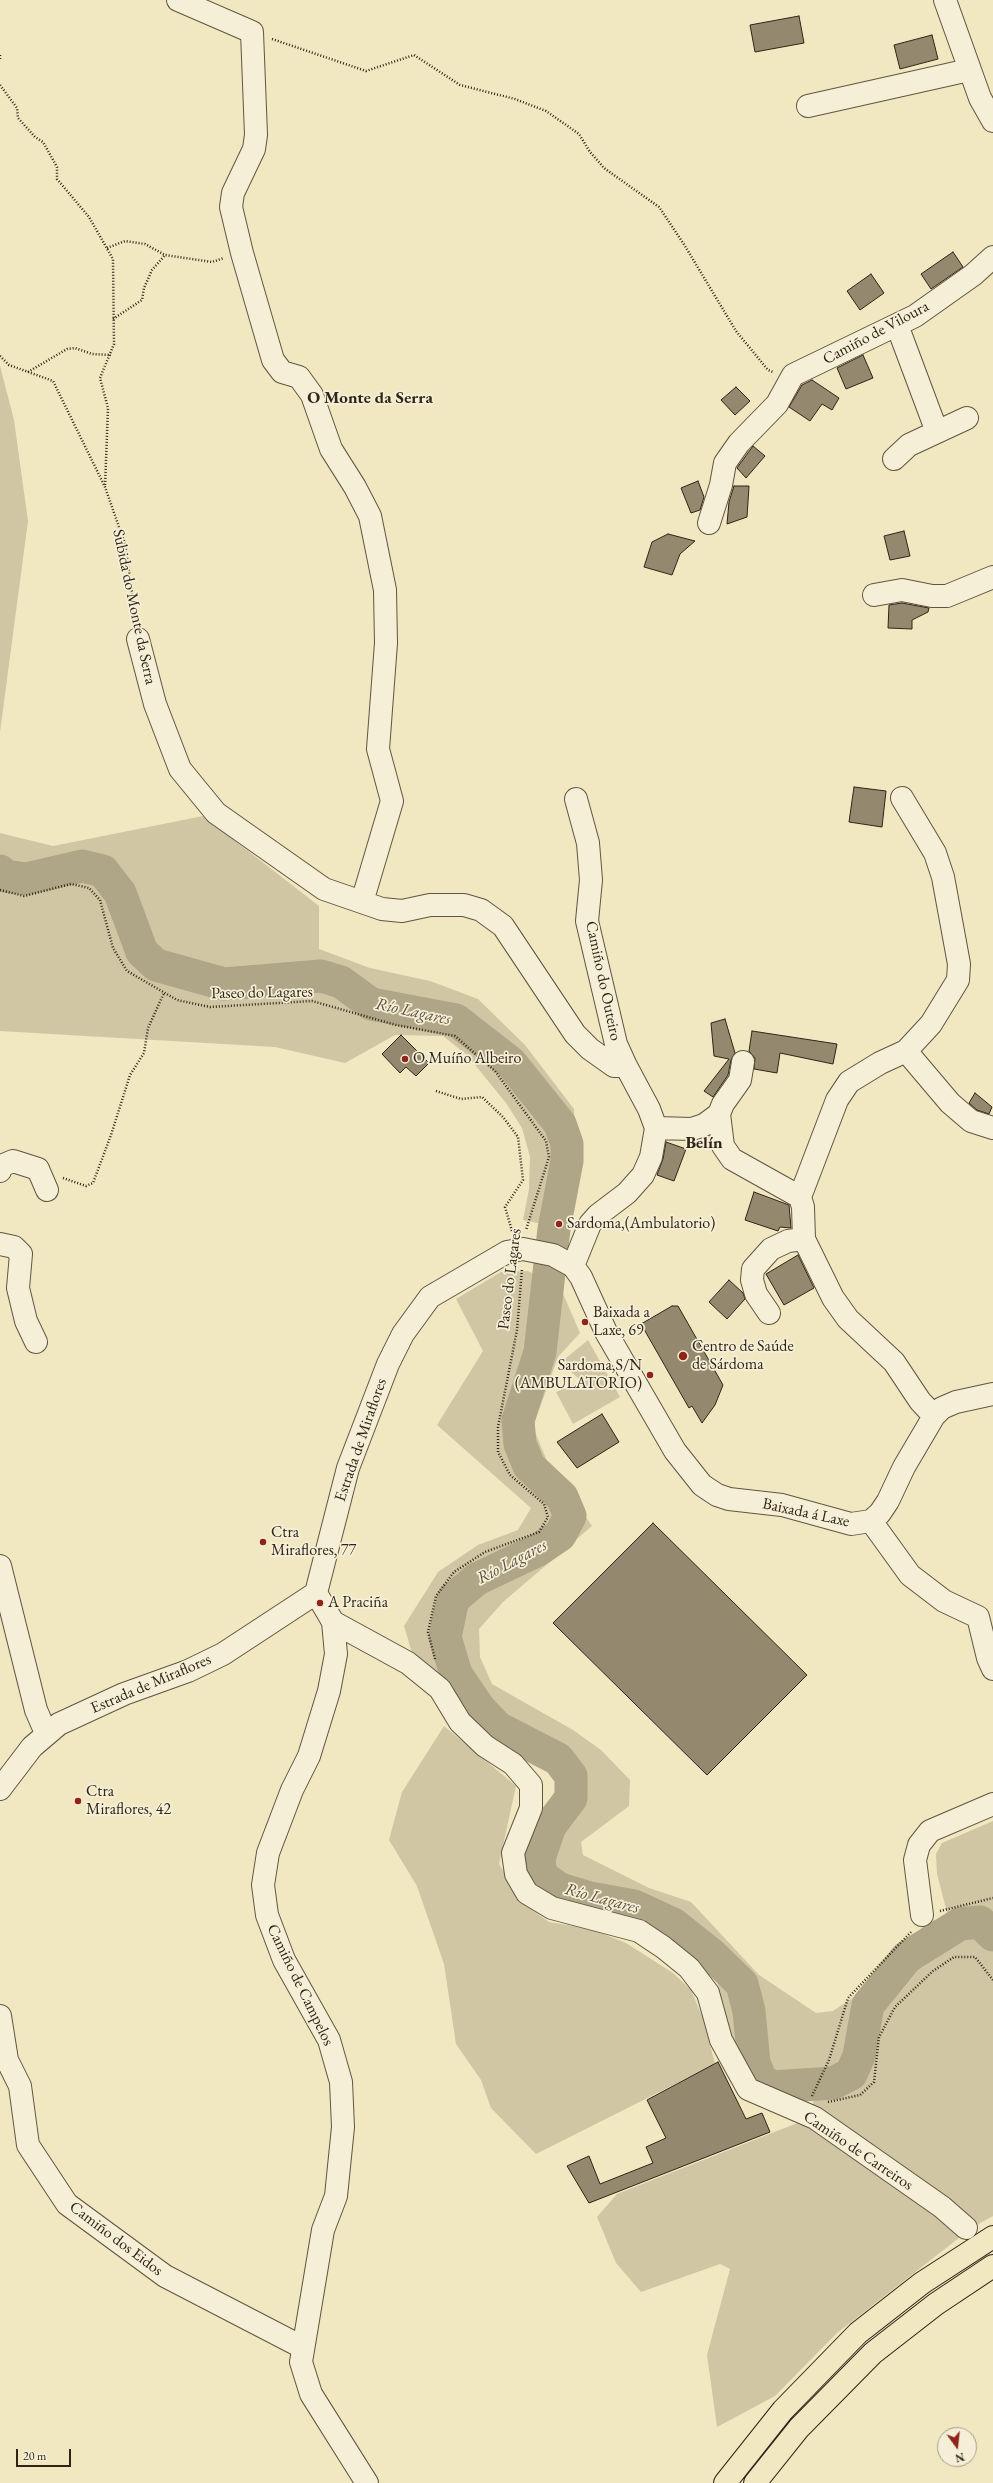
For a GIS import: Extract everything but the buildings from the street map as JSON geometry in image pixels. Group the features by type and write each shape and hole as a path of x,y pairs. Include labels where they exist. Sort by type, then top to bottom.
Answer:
{"main road":[{"path":"725,2483 783,2410 858,2332 922,2283 993,2237"},
{"path":"755,2483 799,2428 873,2353 936,2304 993,2266"}],"street":[{"path":"178,0 252,32 255,142 254,150 233,194 231,207 242,254 273,360 282,372 299,377 312,394 331,449 355,487 370,516 385,590 386,643 378,749 392,802 362,902"},
{"path":"944,0 980,98 993,121"},
{"path":"808,106 970,70"},
{"name":"Camiño de Viloura","path":"793,375 915,316 967,279 993,257"},
{"path":"897,325 937,432"},
{"path":"709,522 721,485 725,463 739,443 777,404 793,375"},
{"path":"894,460 899,452 909,444 967,418"},
{"path":"874,595 902,590 932,596 947,596 993,577"},
{"name":"Subida do Monte da Serra","path":"138,639 155,704 180,768 216,813 324,889 382,909 402,911 430,905 464,905 481,910 503,926 575,1034 590,1049 614,1066 626,1066"},
{"path":"902,798 935,853 943,877 959,964 958,980 953,991 931,1024 906,1051 880,1063 849,1082 837,1100 800,1198 803,1207 804,1240 833,1298 848,1319 894,1362 920,1402 934,1416"},
{"name":"Camiño do Outeiro","path":"576,799 588,843 591,880 587,921 616,1044 626,1066"},
{"path":"906,1051 950,1104 972,1121 993,1128"},
{"path":"743,1062 740,1080 723,1104 719,1114 723,1146 732,1159 800,1198"},
{"path":"523,1250 553,1255 569,1263 590,1224 598,1215 627,1193 643,1175 651,1157 656,1128 649,1109 626,1066"},
{"path":"656,1128 692,1129 704,1125 719,1114"},
{"path":"0,1171 1,1166 13,1161 38,1169 47,1190"},
{"path":"769,1313 756,1294 752,1280 753,1269 770,1249 788,1241 804,1240"},
{"path":"0,1244 14,1247 22,1254 18,1288 26,1321 36,1342"},
{"name":"Estrada de Miraflores","path":"0,1789 46,1733 58,1724 124,1694 188,1671 223,1654 316,1593 348,1468 388,1364 403,1334 421,1306 430,1297 468,1273 523,1250"},
{"name":"Baixada á Laxe","path":"569,1263 581,1276 606,1332 676,1451 702,1485 717,1495 730,1499 782,1504 851,1524 861,1524 870,1521 888,1501 904,1467 934,1416 942,1408 956,1402 993,1394"},
{"path":"870,1521 910,1575 944,1601 978,1616 988,1658 993,1669"},
{"path":"0,1566 36,1710 46,1733"},
{"path":"316,1593 333,1622"},
{"name":"Camiño de Carreiros","path":"333,1622 408,1663 440,1689 460,1722 485,1746 513,1764 531,1785 531,1808 513,1853 516,1874 527,1893 552,1908 639,1931 663,1946 689,1968 708,1993 721,2040 748,2089 802,2112 832,2129 942,2207 966,2228"},
{"name":"Camiño de Campelos","path":"333,1622 336,1654 329,1691 309,1756 292,1790 268,1853 263,1885 267,1915 284,1960 329,2040 341,2082 343,2127 336,2196 323,2230 302,2347 301,2362 311,2394 367,2483"},
{"path":"922,1914 916,1860 919,1846 930,1831 993,1804"},
{"name":"Camiño dos Eidos","path":"0,2016 7,2060 20,2086 28,2145 67,2204 165,2276 302,2347"}],"path":[{"path":"252,32 366,71 414,55 460,85 482,93 515,99 546,111 579,134 590,152 604,168 659,207 685,246 736,331 768,370 781,375 793,375"},
{"path":"0,85 17,108 18,118 35,137 43,142 57,167 57,179 89,217 113,259 114,344 100,378 108,408 105,487"},
{"path":"107,248 125,241 145,244 165,255 212,262 242,254"},
{"path":"113,319 142,300 144,288 152,270 165,255"},
{"path":"28,372 67,349 75,348 92,354 111,354"},
{"name":"Subida do Monte da Serra","path":"0,356 9,365 53,381 105,487 125,544 138,639"},
{"name":"Paseo do Lagares","path":"0,890 24,896 71,884 89,888 100,900 113,948 128,971 177,1000 210,1007 312,1001 396,1025 435,1030 455,1036 495,1071 546,1141 549,1157 526,1232 523,1250 517,1330 498,1427 498,1452 510,1475 544,1504 548,1517 539,1532 485,1552 454,1572 436,1596 428,1632 439,1672 440,1689"},
{"path":"38,1169 86,1186 93,1183 111,1136 130,1075 144,1053 148,1028 164,993"},
{"path":"436,1091 461,1099 482,1097 503,1117 518,1137 523,1180 505,1207 523,1250"},
{"path":"814,2092 822,2076 848,1998 910,1933 922,1914 993,1898"},
{"path":"802,2112 820,2103 860,2095 874,2082 878,2037 895,2007 933,1971 954,1958 975,1957 993,1980"}],"shaded area":[{"path":"0,366 14,420 28,521 0,732"},
{"path":"203,816 319,906 319,949 370,968 430,981 478,999 525,1045 574,1109 576,1173 566,1229 523,1220 529,1189 530,1157 522,1128 506,1103 467,1055 443,1036 395,1035 345,1063 275,1047 0,1031 0,833 53,846"},
{"path":"528,1271 561,1289 580,1333 558,1357 533,1427 547,1461 592,1526 503,1602 479,1629 480,1657 492,1684 573,1730 601,1750 630,1780 629,1806 581,1842 583,1855 649,1888 691,1902 759,1975 816,2013 833,2011 857,1995 883,1965 928,1922 948,1916 937,1874 936,1854 942,1843 993,1821 993,2216 973,2227 837,2333 775,2396 717,2427 707,2355 730,2269 720,2264 641,2292 616,2263 597,2217 617,2194 800,2122 813,2111 814,2078 801,2102 751,2079 726,2024 717,1981 689,1950 645,1923 590,1909 540,1885 531,1865 541,1826 565,1793 556,1769 528,1752 468,1720 412,1653 404,1626 438,1572 478,1545 518,1530 531,1508 437,1425 483,1351 456,1299 501,1272"},
{"path":"588,1340 620,1397 573,1424 556,1392 582,1381 560,1363"},
{"path":"444,1726 516,1786 499,1864 522,1903 549,1922 591,1929 626,1943 673,1973 691,1990 704,2021 715,2064 536,2154 491,2108 481,2080 456,2044 444,1964 417,1886 389,1840 402,1792"}],"waterway":[{"name":"Río Lagares","path":"0,871 5,876 26,879 82,866 103,871 120,893 142,952 156,965 224,984 321,976 341,982 371,1004 456,1020 511,1063 560,1124 567,1144 567,1161 554,1229 540,1352 518,1420 520,1444 529,1466 562,1497 570,1516 560,1535 538,1550 477,1579 453,1599 445,1637 456,1674 479,1708 498,1728 558,1759 571,1776 571,1798 550,1826 540,1855 539,1867 544,1878 560,1889 590,1898 634,1906 673,1924 712,1955 742,1984 749,2011 754,2063 761,2080 772,2087 833,2083 851,2074 859,2056 868,2005 907,1957 960,1924 980,1922 993,1935"}],"place":[{"name":"O Muíño Albeiro","path":"405,1059"},
{"name":"Sardoma,(Ambulatorio)","path":"559,1224"},
{"name":"Baixada a Laxe, 69","path":"585,1322"},
{"name":"Centro de Saúde de Sárdoma","path":"683,1356"},
{"name":"Sardoma,S/N (AMBULATORIO)","path":"650,1375"},
{"name":"Ctra Miraflores, 77","path":"263,1542"},
{"name":"A Praciña","path":"320,1603"},
{"name":"Ctra Miraflores, 42","path":"78,1801"}],"district":[{"name":"O Monte da Serra","path":"370,398"},
{"name":"Belín","path":"704,1143"}]}
